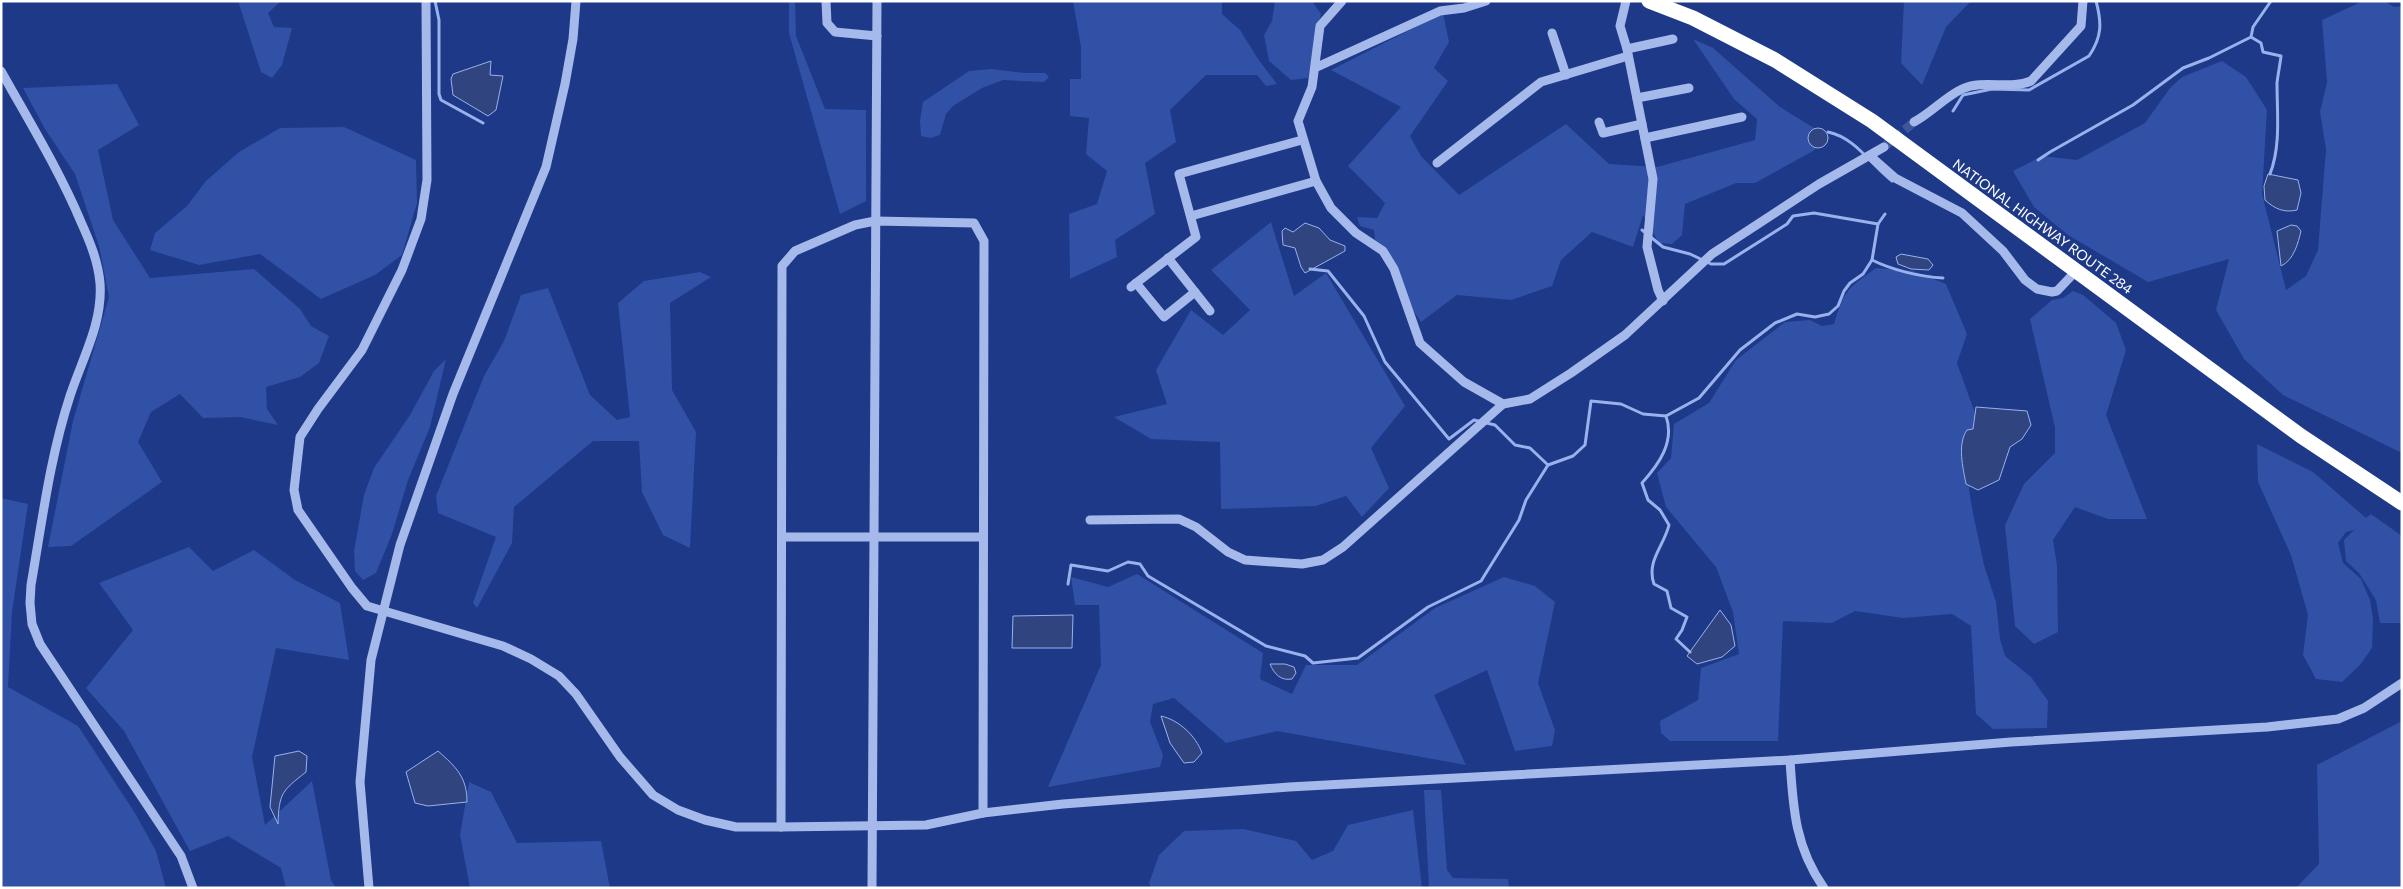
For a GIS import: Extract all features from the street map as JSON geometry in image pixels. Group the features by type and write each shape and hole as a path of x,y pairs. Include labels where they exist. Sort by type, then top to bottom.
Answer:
{"highway":[{"name":"NATIONAL HIGHWAY ROUTE 284","path":"1649,1 1693,18 1775,60 1872,120 2301,436 2402,503"}],"street":[{"path":"426,1 427,180 422,219 402,270 362,350 318,409 300,437 294,490 298,510 352,588 367,606 503,646 532,659 559,676 576,694 638,780 653,795 678,810 705,820 736,827 926,825 983,813 1062,804 1289,786 1790,760 2011,742 2267,727 2338,719 2364,708 2402,683"},
{"path":"369,888 360,782 371,660 400,544 453,394 546,166 565,84 573,39 576,1"},
{"path":"826,1 827,23 836,32 877,36"},
{"path":"872,888 877,1"},
{"path":"1342,1 1320,26 1317,67 1312,86 1298,121 1302,140 1316,181 1331,208 1356,233 1383,251 1394,269 1420,343 1464,382 1503,404"},
{"path":"1317,67 1440,11 1464,8 1486,1"},
{"path":"1626,1 1620,26 1628,53 1653,179 1647,247 1658,290 1663,301"},
{"path":"1914,122 1962,89 1974,86 2023,84 2031,81 2081,26 2084,1"},
{"path":"1552,34 1566,75"},
{"path":"1437,163 1541,82 1673,39"},
{"path":"1,71 68,190 96,259 100,284 98,312 94,328 70,396 57,445 31,585 32,624 52,665 181,856 193,888"},
{"path":"1637,98 1689,88"},
{"path":"1645,138 1742,117"},
{"path":"1599,122 1603,133 1642,124"},
{"path":"1195,292 1164,316 1134,285 1196,236 1179,174 1302,140"},
{"path":"1090,520 1179,519 1196,527 1228,552 1245,560 1302,564 1323,560 1343,547 1503,404 1530,399 1571,373 1626,335 1720,248 1818,184 1884,147"},
{"path":"1870,156 1895,178 1962,213 2004,251 2024,280 2037,289 2057,291 2076,271"},
{"path":"1191,216 1316,181"},
{"path":"780,827 782,266 795,251 855,225 875,221 974,223 984,241 983,813"},
{"path":"1168,258 1210,311"},
{"path":"782,537 983,537"},
{"path":"1790,760 1793,815 1800,842 1824,888"}],"shaded area":[{"path":"238,1 281,1 268,13 274,27 292,28 282,65 272,78 261,72"},
{"path":"789,1 795,1 796,36 825,109 866,110 866,201 840,214 789,33"},
{"path":"1073,1 1222,1 1222,14 1240,30 1258,59 1277,84 1266,86 1257,75 1206,75 1170,110 1176,142 1145,163 1155,214 1115,240 1117,257 1070,279 1069,214 1097,204 1107,171 1086,154 1089,118 1070,116 1070,79 1081,79 1081,47"},
{"path":"1275,1 1312,1 1321,14 1308,78 1291,80 1269,61 1264,35 1272,21"},
{"path":"1904,1 1971,1 1946,27 1922,85 1901,63"},
{"path":"2363,1 2385,1 2394,7 2402,6 2402,453 2283,395 2244,359 2216,310 2229,259 2148,282 2068,235 2034,207 2013,171 2042,156 2077,160 2145,123 2170,88 2182,77 2222,61 2246,77 2267,110 2262,194 2286,290 2306,276 2318,250 2326,149 2320,112 2327,82 2322,20"},
{"path":"1443,13 1449,42 1434,68 1448,81 1410,136 1421,156 1459,195 1566,124 1609,164 1657,167 1755,140 1757,119 1734,99 1693,39 1713,48 1780,107 1830,138 1813,151 1755,183 1736,183 1685,204 1682,235 1672,244 1659,243 1643,215 1633,247 1592,232 1561,260 1552,286 1511,300 1457,295 1421,322 1408,303 1396,265 1375,240 1374,230 1360,226 1357,217 1377,218 1385,203 1348,166 1401,107 1331,70"},
{"path":"491,61 490,75 503,76 496,110 488,116 453,95 451,79 453,74"},
{"path":"991,69 1045,73 1049,77 1044,82 1003,80 982,88 953,106 946,114 940,135 930,138 921,136 920,121 923,102 969,71"},
{"path":"117,84 139,125 98,150 113,220 150,278 254,269 300,309 311,326 329,336 319,363 300,377 266,387 267,409 278,425 240,417 203,418 180,394 151,412 138,442 162,482 71,546 48,547 73,421 109,297 99,246 75,174 45,129 23,88"},
{"path":"344,127 416,160 417,203 402,255 375,275 321,299 260,254 199,265 150,250 155,233 187,206 206,181 239,152 280,128"},
{"path":"1818,128 1825,131 1828,138 1825,145 1818,148 1811,145 1808,138 1811,131"},
{"path":"2268,174 2298,180 2301,193 2297,210 2280,210 2265,200 2264,186"},
{"path":"1271,222 1294,296 1326,273 1405,406 1371,448 1389,488 1362,517 1346,496 1316,506 1221,509 1220,442 1151,439 1114,417 1167,404 1156,370 1191,310 1223,335 1250,310 1211,270"},
{"path":"1305,223 1319,228 1330,240 1345,246 1345,251 1305,273 1295,248 1283,245 1282,231 1285,228 1293,232"},
{"path":"2291,225 2297,226 2301,231 2297,246 2292,255 2281,266 2277,231"},
{"path":"1901,254 1928,259 1933,265 1929,270 1911,269 1898,264 1896,257"},
{"path":"1876,268 1913,271 1946,284 1967,334 1957,363 1976,416 1969,490 1973,513 1984,565 1996,602 2000,639 2005,656 2031,677 2048,701 2047,728 1993,729 1976,714 1971,626 1952,614 1903,618 1855,611 1832,623 1783,621 1778,741 1670,741 1661,733 1660,721 1698,700 1701,668 1739,654 1733,612 1716,567 1666,507 1657,473 1671,458 1674,424 1709,403 1736,360 1785,322 1810,320 1822,326 1834,324 1848,291 1859,280"},
{"path":"700,272 711,277 670,303 672,390 696,432 690,548 663,535 642,492 639,441 593,441 514,507 512,543 477,608 473,603 496,537 438,513 436,496 484,376 504,341 521,295 548,288 590,395 617,420 630,417 618,303 644,281"},
{"path":"2073,291 2083,295 2116,323 2126,350 2106,415 2147,519 2108,519 2075,507 2053,540 2057,565 2058,632 2034,644 2015,626 2005,525 2024,484 2055,453 2055,428 2030,319 2052,300 2063,298"},
{"path":"446,359 430,427 408,480 392,534 376,573 363,580 355,571 354,551 364,495 374,468 410,415 434,371"},
{"path":"1976,407 2027,411 2031,425 2022,439 2010,447 1999,480 1978,490 1966,484 1961,449 1967,430 1973,429"},
{"path":"2257,444 2313,472 2366,518 2371,514 2402,536 2402,623 2380,623 2376,600 2359,573 2346,561 2344,540 2354,530 2346,532 2338,543 2343,563 2361,579 2370,600 2373,619 2372,648 2360,665 2342,682 2316,679 2303,655 2308,615 2291,555 2258,482"},
{"path":"1,498 28,504 12,612 8,687 78,726 135,813 156,851 166,888 1,888"},
{"path":"189,547 213,571 254,550 295,580 340,603 349,660 276,648 252,757 265,825 312,781 331,880 336,888 286,888 281,868 228,836 190,851 124,731 86,688 133,630 99,583"},
{"path":"1137,574 1263,653 1260,679 1292,694 1306,665 1357,665 1435,608 1504,577 1535,586 1555,602 1538,683 1555,730 1552,746 1515,751 1487,670 1434,695 1466,765 1277,731 1226,743 1174,698 1153,704 1150,722 1163,755 1160,767 1048,787 1101,665 1099,605 1075,605 1071,577 1108,587"},
{"path":"1720,610 1731,625 1735,646 1722,657 1697,664 1687,656"},
{"path":"1073,615 1072,648 1012,648 1013,616"},
{"path":"1270,664 1285,664 1294,667 1296,673 1292,679 1281,678"},
{"path":"1161,716 1180,725 1196,741 1202,753 1194,762 1184,763 1170,743"},
{"path":"2402,721 2402,888 2296,888 2319,864 2317,765"},
{"path":"299,751 307,756 306,772 283,794 279,805 278,824 270,807 275,756"},
{"path":"438,751 450,762 463,779 467,802 428,806 415,803 406,772"},
{"path":"469,782 491,792 517,843 601,841 610,888 470,888 460,835"},
{"path":"1424,790 1441,790 1447,870 1453,878 1508,879 1509,888 1429,888"},
{"path":"1413,810 1422,888 1151,888 1149,883 1159,855 1184,831 1243,829 1296,841 1312,860 1333,851 1348,825"}],"waterway":[{"path":"435,1 439,20 439,94 441,100 483,123"},
{"path":"1953,111 1963,95 1992,89 2029,90 2089,56 2100,30 2096,1"},
{"path":"2270,174 2276,152 2278,118 2277,83 2281,56 2263,52 2261,43 2251,37 2253,27 2271,1"},
{"path":"2038,160 2133,105 2183,68 2209,58 2251,37"},
{"path":"1828,132 1838,135 1855,146 1892,181"},
{"path":"1642,230 1663,247 1690,254 1711,264 1724,264 1787,224 1793,216 1814,213 1878,224"},
{"path":"1885,214 1878,224 1872,260 1907,272 1943,278"},
{"path":"1068,584 1071,565 1108,571 1128,562 1140,564 1148,576 1266,646 1305,656 1313,663 1358,658 1428,607 1481,581 1519,520 1526,500 1548,465 1573,456 1585,445 1591,401 1621,404 1643,414 1666,416 1699,398 1740,350 1775,323 1797,314 1815,317 1829,314 1838,306 1844,291 1850,283 1863,274 1872,260"},
{"path":"1310,269 1328,271 1364,316 1385,362 1449,439 1474,420 1495,425 1515,445 1530,448 1548,465"},
{"path":"1666,416 1668,426 1667,444 1654,468 1642,483 1648,500 1660,510 1669,525 1652,568 1654,584 1667,591 1671,608 1687,617 1676,639 1690,652"}],"tunnel":[{"path":"1884,147 1914,122"}]}
